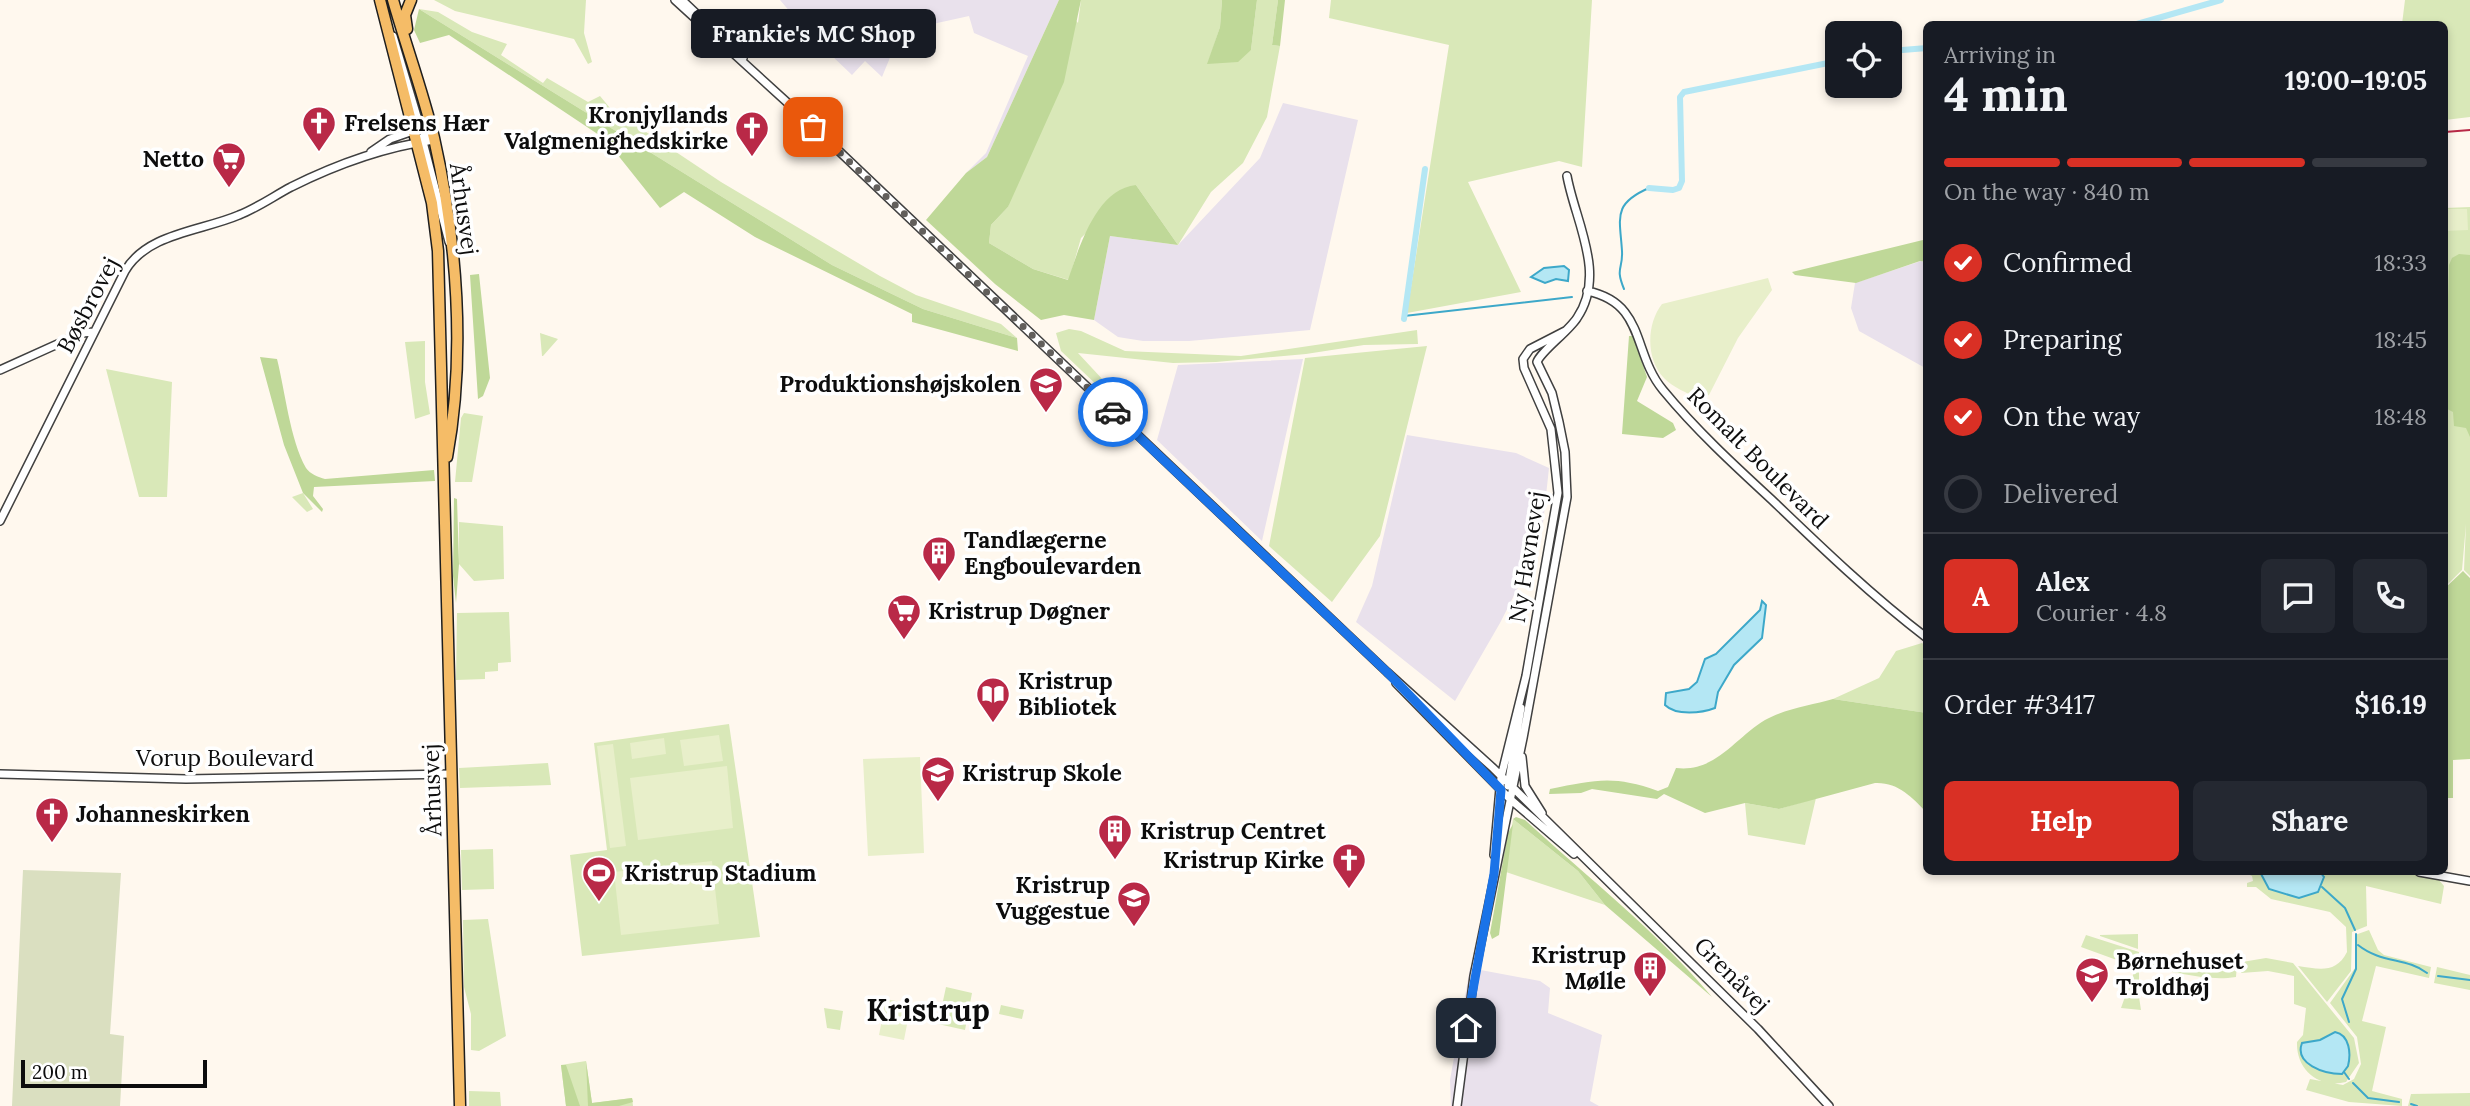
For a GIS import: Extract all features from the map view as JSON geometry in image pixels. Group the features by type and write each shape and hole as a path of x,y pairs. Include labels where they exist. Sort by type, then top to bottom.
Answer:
{"main road":[{"name":"Århusvej","path":"380,0 424,135 439,251 460,1106"},
{"name":"Århusvej","path":"393,0 411,64 424,135 451,249 456,363 445,472"},
{"path":"411,0 405,15 411,64"}],"street":[{"name":"Grenåvej","path":"675,0 790,105"},
{"name":"Grenåvej","path":"682,0 1387,672 1510,799 1603,876"},
{"name":"Bøsbrovej","path":"364,157 390,139 424,135"},
{"name":"Bøsbrovej","path":"0,521 131,262 145,249 241,215 291,187 424,135"},
{"name":"Ny Havnevej","path":"1510,787 1521,746 1567,497 1565,452 1559,422 1552,393 1537,362 1542,353 1559,341 1582,310 1587,291 1587,248 1577,220 1567,176"},
{"name":"Romalt Boulevard","path":"1587,291 1611,299 1627,313 1658,384 1693,425 1861,584 1923,635"},
{"name":"Ny Havnevej","path":"1494,874 1502,777 1535,629 1559,494 1552,429 1524,368 1523,359 1530,349 1567,330"},
{"path":"0,370 82,333 94,332"},
{"name":"Grenåvej","path":"1387,672 1413,692 1603,876 1758,1029 1829,1106"},
{"path":"1457,1106 1462,1053 1510,799 1521,712 1520,693"},
{"path":"1521,746 1522,766 1529,795 1568,842"},
{"name":"Vorup Boulevard","path":"0,774 186,779 451,774"},
{"path":"2436,875 2470,881"}],"shaded area":[{"path":"780,0 1059,0 987,157 966,173 986,153 1028,56 974,33 969,16 901,31 882,77 865,61 852,75 808,33"},
{"path":"1283,103 1358,120 1310,330 1189,341 1143,341 1118,337 1094,320 1110,236 1178,245 1260,158"},
{"path":"1923,262 1923,367 1859,331 1851,308 1855,283"},
{"path":"1303,359 1262,541 1157,440 1178,365"},
{"path":"1407,435 1516,453 1549,468 1541,542 1500,623 1455,701 1356,622 1372,586"},
{"path":"1470,968 1540,981 1550,988 1548,1013 1602,1035 1590,1101 1599,1106 1451,1106 1450,1080"}],"green space":[{"path":"434,0 586,0 584,33 592,62 588,64 574,39 455,11"},
{"path":"1059,0 1078,23 1081,0 1222,0 1220,27 1208,63 1251,50 1257,0 1278,0 1272,45 1280,46 1267,117 1243,163 1211,192 1178,245 1136,185 1081,238 1069,280 1033,269 989,243 991,225 1008,207"},
{"path":"1059,0 1081,0 1064,82 1008,207 991,225 989,243 1033,269 1068,280 1084,237 1100,208 1122,189 1136,185 1178,245 1110,236 1094,320 1064,315 1041,320 995,284 926,220 966,173 987,157"},
{"path":"1222,0 1257,0 1251,50 1238,62 1207,64 1220,27"},
{"path":"1278,0 1285,0 1280,46 1272,45"},
{"path":"1331,0 1592,0 1582,167 1559,161 1468,182 1521,292 1407,313 1449,45 1329,18"},
{"path":"2405,0 2470,0 2470,117 2448,120 2448,21 2402,21"},
{"path":"419,9 438,12 472,32 507,44 501,55 543,83 547,78 588,102 600,96 610,108 721,182 880,276 916,295 1001,324 1017,338 923,309 832,265"},
{"path":"419,9 832,265 923,309 1017,338 1018,351 912,322 912,314 755,237 684,192 660,208 605,139 449,35 420,43 414,30"},
{"path":"2470,207 2470,576 2464,570 2466,524 2462,570 2448,584 2448,208"},
{"path":"2448,209 2467,209 2468,230 2448,231"},
{"path":"1923,240 1923,261 1856,283 1795,275 1792,272"},
{"path":"2459,254 2470,255 2470,437 2466,428 2454,426 2453,412 2448,410 2448,301 2449,265 2452,258"},
{"path":"479,274 490,378 483,396 478,399 470,275"},
{"path":"1768,278 1772,290 1738,338 1709,395 1698,399 1664,378 1654,361 1650,341 1653,321 1662,304"},
{"path":"1069,329 1081,331 1125,351 1241,356 1417,330 1418,344 1364,345 1306,354 1216,362 1173,363 1078,353 1105,382 1101,389 1061,351 1056,333"},
{"path":"540,333 558,339 543,356 542,356"},
{"path":"1629,336 1633,336 1647,377 1637,401 1673,423 1676,430 1663,438 1622,434"},
{"path":"425,341 425,382 430,414 415,419 405,342"},
{"path":"1427,346 1380,536 1332,602 1269,546 1305,358"},
{"path":"260,357 277,359 296,444 300,457 312,474 325,479 434,470 435,481 314,487 313,496 323,509 322,512 303,493 284,445"},
{"path":"106,369 172,382 167,497 139,497"},
{"path":"464,413 483,416 472,482 455,482 461,418"},
{"path":"303,493 313,509 307,512 292,497"},
{"path":"454,498 457,499 459,564 456,603 453,576"},
{"path":"459,522 503,526 504,579 474,581 459,564"},
{"path":"2463,571 2470,578 2470,759 2453,760 2453,798 2448,798 2448,585"},
{"path":"509,612 511,662 498,663 498,671 485,672 485,679 456,680 457,613"},
{"path":"1923,644 1923,712 1833,699 1879,678 1896,651"},
{"path":"1833,699 1923,712 1923,809 1898,788 1883,783 1779,809 1745,803 1705,813 1664,794 1657,799 1592,789 1581,793 1549,794 1550,789 1604,781 1629,783 1658,791 1668,787 1676,768 1690,768 1713,760 1754,727 1789,710"},
{"path":"729,724 760,937 582,956 570,855 607,850 594,743"},
{"path":"719,735 723,761 684,766 680,740"},
{"path":"664,738 666,754 632,759 630,743"},
{"path":"613,744 626,846 610,848 597,746"},
{"path":"920,757 924,853 868,856 863,759"},
{"path":"548,763 551,785 460,788 459,768"},
{"path":"727,766 733,828 638,840 630,778"},
{"path":"1816,798 1805,845 1748,835 1745,803 1779,809"},
{"path":"1516,817 1525,820 1645,927 1712,997 1605,905 1578,871 1513,819"},
{"path":"1513,819 1578,871 1605,905 1506,872"},
{"path":"1513,824 1499,935 1492,939 1490,933 1508,833"},
{"path":"493,849 494,889 462,890 461,850"},
{"path":"712,861 719,924 621,935 614,872"},
{"path":"23,870 121,873 110,1034 124,1036 120,1106 12,1106"},
{"path":"2250,875 2416,875 2439,880 2444,886 2441,904 2366,886 2367,926 2352,932 2351,971 2327,1002 2298,966 2326,968 2338,964 2347,952 2346,927 2330,912 2271,899 2256,887 2247,887 2247,883 2253,881"},
{"path":"488,919 506,1036 479,1051 471,1050 471,1014 464,987 463,920"},
{"path":"2369,930 2378,950 2384,955 2431,967 2429,978 2376,966 2362,1021 2386,1027 2372,1091 2402,1099 2402,1106 2349,1102 2306,1090 2310,1079 2343,1085 2354,1079 2361,1064 2357,1037 2330,1003 2355,968 2355,935"},
{"path":"2138,934 2138,949 2100,936 2100,935"},
{"path":"2086,935 2139,952 2139,996 2127,992 2136,967 2081,947"},
{"path":"2144,956 2213,966 2237,964 2236,977 2213,978 2145,969"},
{"path":"2266,958 2293,963 2354,1038 2359,1063 2346,1082 2318,1080 2300,1061 2297,1042 2303,1035 2306,1008 2294,1004 2294,976 2268,971 2241,973 2242,962"},
{"path":"2437,967 2470,975 2470,990 2434,983"},
{"path":"946,987 972,993 965,1030 938,1024"},
{"path":"2126,994 2139,997 2141,1010 2121,1008"},
{"path":"886,999 911,1004 904,1040 879,1035"},
{"path":"1001,1005 1024,1010 1022,1019 999,1014"},
{"path":"824,1008 843,1011 840,1030 827,1028"},
{"path":"586,1061 592,1103 632,1098 633,1106 566,1106 561,1065"},
{"path":"586,1061 592,1103 632,1098 633,1102 619,1106 588,1106"},
{"path":"561,1065 566,1065 580,1106 566,1106"},
{"path":"469,1091 500,1092 501,1106 469,1106"},
{"path":"2470,1093 2470,1106 2408,1106 2411,1094"}],"water":[{"path":"1564,266 1569,270 1568,281 1556,279 1545,283 1531,277 1544,268"},
{"path":"1762,601 1766,605 1762,638 1734,665 1718,692 1715,708 1682,712 1665,705 1666,693 1689,689 1697,682 1705,659 1716,654 1760,610"},
{"path":"2262,875 2324,877 2318,892 2299,898 2269,889"},
{"path":"2335,1032 2344,1037 2349,1051 2348,1066 2342,1074 2319,1070 2302,1057 2302,1043 2320,1040"}],"waterway":[{"path":"2148,21 2221,0"},
{"path":"1902,50 1923,48"},
{"path":"1649,188 1673,190 1679,188 1682,181 1680,97 1684,92 1825,64"},
{"path":"1404,319 1425,169"},
{"path":"1624,289 1620,272 1621,213 1629,200 1649,188"},
{"path":"1404,316 1572,297"},
{"path":"2322,887 2345,908 2355,930"},
{"path":"2349,1022 2342,999 2356,969 2356,934"},
{"path":"2358,945 2376,955 2411,965 2427,973"},
{"path":"2438,976 2470,980"},
{"path":"2344,1072 2349,1079"},
{"path":"2353,1083 2368,1098 2399,1102"},
{"path":"2411,1104 2417,1106"}],"railway":[{"path":"2448,132 2470,130"}],"way so far":[{"path":"813,127 1113,412"}],"place":[{"name":"Frankie's MC Shop","path":"813,127"},
{"name":"Frelsens Hær","path":"319,153"},
{"name":"Kronjyllands Valgmenighedskirke","path":"752,158"},
{"name":"Netto","path":"229,189"},
{"name":"Produktionshøjskolen","path":"1046,414"},
{"name":"Tandlægerne Engboulevarden","path":"939,583"},
{"name":"Kristrup Døgner","path":"904,641"},
{"name":"Kristrup Bibliotek","path":"993,724"},
{"name":"Kristrup Skole","path":"938,803"},
{"name":"Johanneskirken","path":"52,844"},
{"name":"Kristrup Centret","path":"1115,861"},
{"name":"Kristrup Kirke","path":"1349,890"},
{"name":"Kristrup Stadium","path":"599,903"},
{"name":"Kristrup Vuggestue","path":"1134,928"},
{"name":"Kristrup Mølle","path":"1650,998"},
{"name":"Børnehuset Troldhøj","path":"2092,1004"}],"district":[{"name":"Kristrup","path":"928,1011"}],"route":[{"path":"1113,412 1387,672 1409,699 1501,790 1495,834 1494,874 1466,1028"}]}
